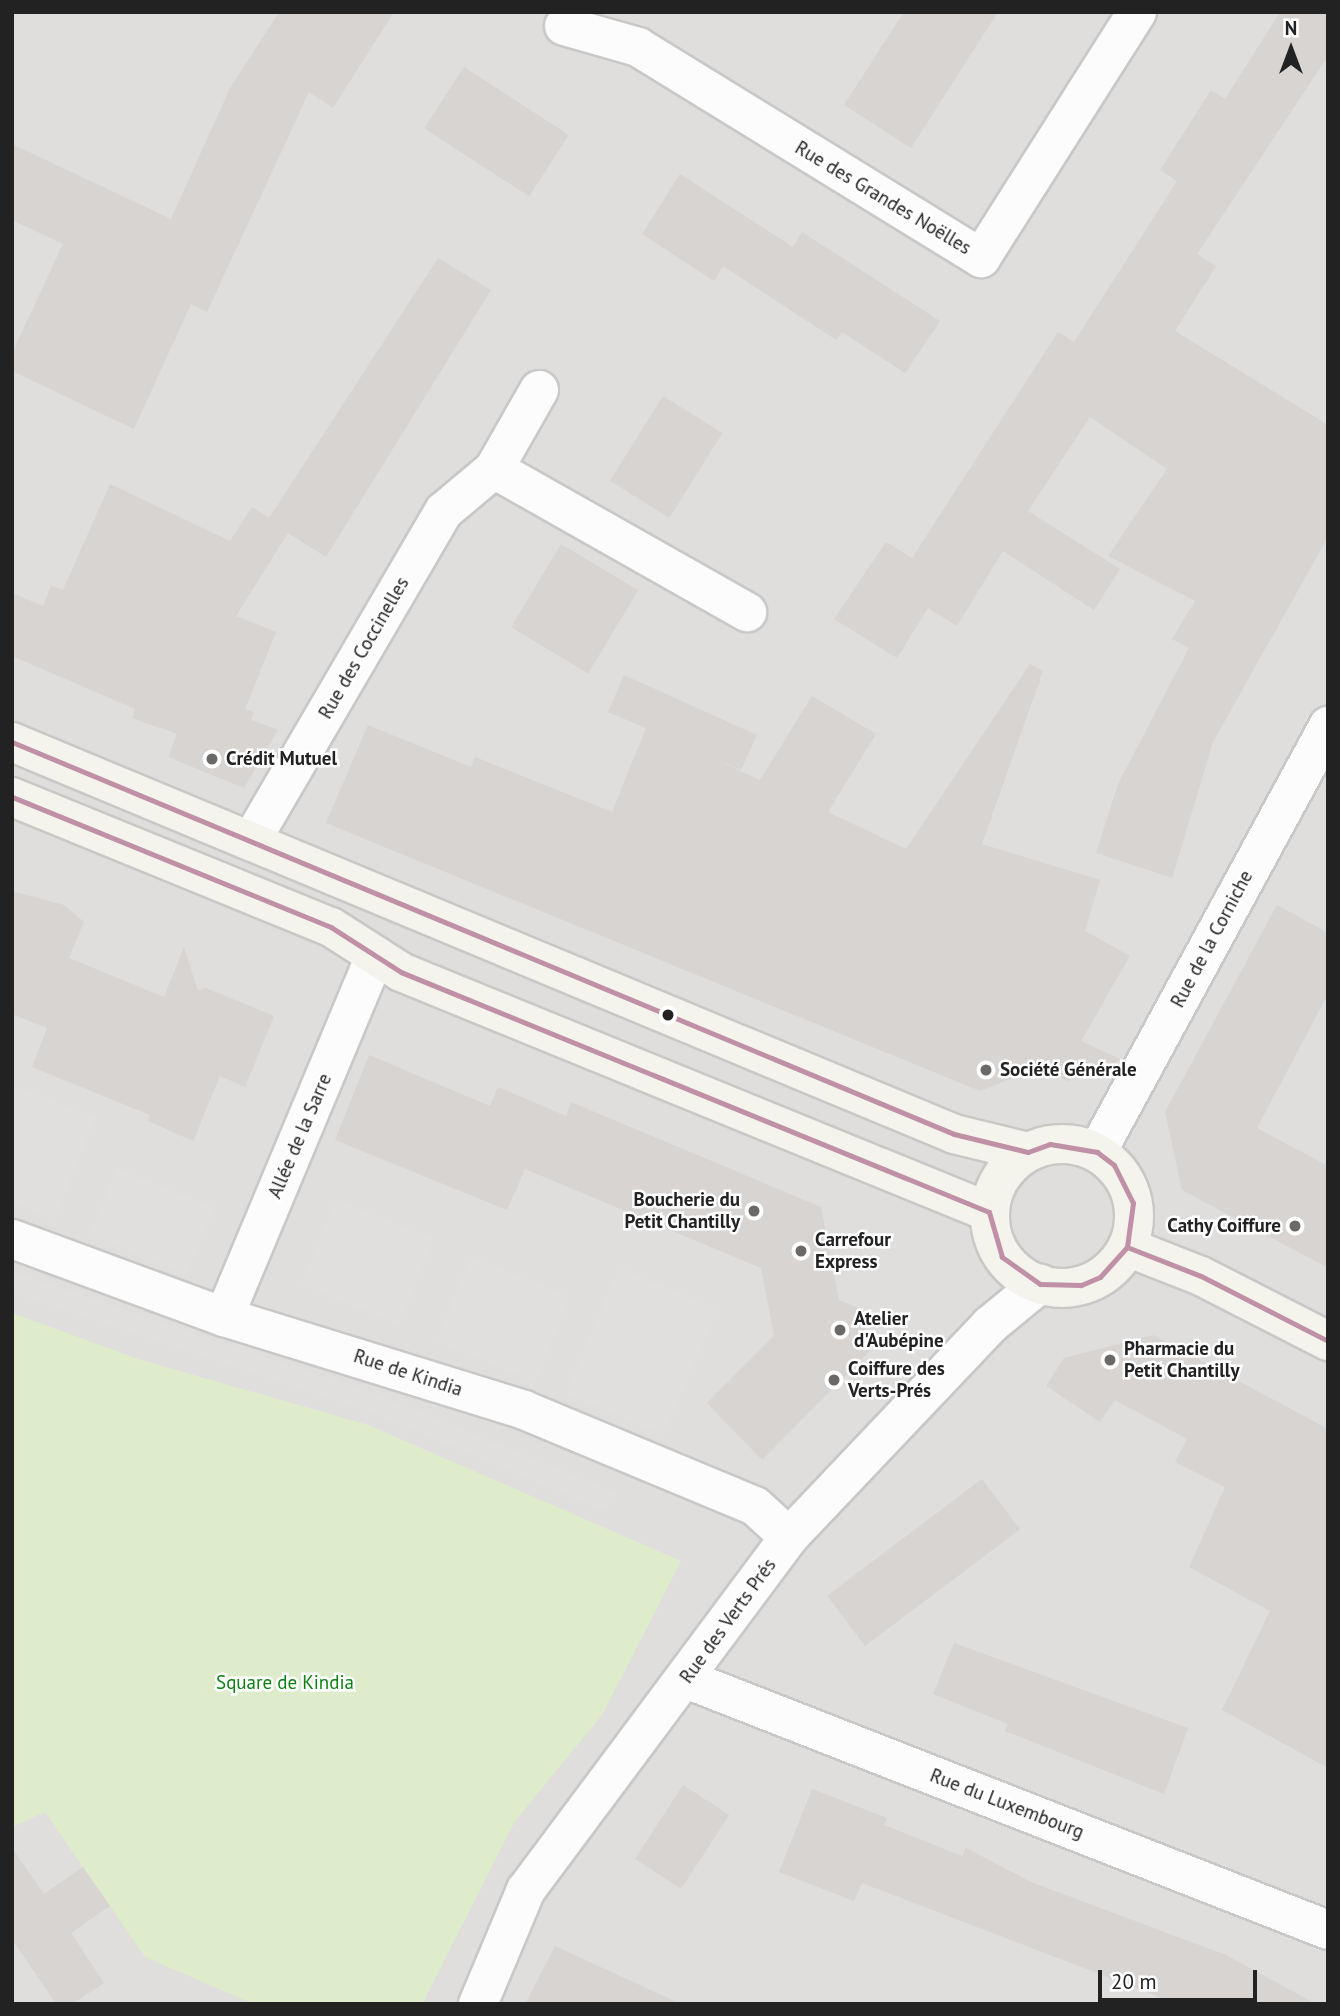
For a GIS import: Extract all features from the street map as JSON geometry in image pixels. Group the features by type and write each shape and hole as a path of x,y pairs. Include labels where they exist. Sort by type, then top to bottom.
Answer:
{"street":[{"name":"Rue des Grandes Noëlles","path":"564,26 638,47 981,258 1137,12"},
{"name":"Rue des Coccinelles","path":"251,841 444,512 494,469 539,390"},
{"path":"494,469 747,612"},
{"name":"Rue de la Corniche","path":"1097,1152 1328,726"},
{"path":"12,741 954,1134 1028,1152 1074,1144 1097,1152 1120,1174 1133,1203 1127,1247 1108,1270 1081,1285 1040,1284 1002,1257 989,1212 1008,1167 1028,1152"},
{"path":"12,797 331,927 401,972 600,1056 989,1212"},
{"name":"Allée de la Sarre","path":"223,1317 375,956"},
{"name":"Rue de Kindia","path":"12,1240 223,1317 524,1410 755,1506 789,1537"},
{"path":"1127,1247 1200,1276 1328,1341"},
{"name":"Rue des Verts Prés","path":"478,2004 526,1890 686,1679 789,1537 990,1325 1040,1284"},
{"name":"Rue du Luxembourg","path":"686,1679 1328,1930"}],"shaded area":[{"path":"12,12 1328,12 1328,2004 12,2004"},
{"path":"12,1085 95,1117 55,1218 12,1202"},
{"path":"117,1169 213,1208 187,1274 90,1235"},
{"path":"336,1200 433,1239 399,1324 302,1284"},
{"path":"471,1257 569,1297 535,1381 437,1341"},
{"path":"619,1268 717,1309 663,1435 566,1393"},
{"path":"12,1272 378,1395 618,1494 602,1510 372,1412 12,1292"}],"green space":[{"name":"Square de Kindia","path":"12,1313 141,1360 368,1425 681,1561 602,1715 515,1821 422,2004 254,2004 145,1957 45,1812 12,1827"}],"building":[{"path":"279,12 394,12 333,108 309,92 207,312 191,304 134,429 12,371 12,353 63,244 12,220 12,144 171,219 230,88"},
{"path":"904,12 998,12 911,148 844,105"},
{"path":"1280,12 1328,12 1328,56 1197,254 1216,266 1175,331 1328,425 1328,537 1213,742 1172,878 1096,853 1118,784 1189,648 1172,639 1195,601 1108,556 1167,469 1090,417 1028,511 1120,569 1094,610 1003,551 957,626 928,608 897,658 834,619 886,542 912,558 1058,332 1074,342 1177,181 1160,170 1211,90 1225,99"},
{"path":"464,67 569,135 529,196 424,128"},
{"path":"680,174 793,247 802,232 940,321 905,373 842,332 836,340 723,266 714,281 642,234"},
{"path":"438,258 491,290 326,557 288,533 236,616 276,632 245,709 254,712 251,720 278,730 244,788 168,757 177,734 132,718 135,709 12,656 12,593 43,606 51,586 63,590 110,484 230,541 252,507 269,518"},
{"path":"663,396 722,433 669,518 610,481"},
{"path":"561,544 638,590 588,673 511,627"},
{"path":"1030,664 1043,671 982,844 1100,880 1085,931 1130,956 1081,1041 1122,1060 1067,1081 1042,1066 980,1091 326,823 368,725 471,767 475,757 612,812 646,728 608,712 624,675 757,735 741,770 702,753 760,780 812,696 876,734 828,812 906,849"},
{"path":"12,891 64,905 84,922 69,958 164,997 184,947 198,991 206,988 274,1016 245,1087 220,1076 193,1141 148,1121 150,1115 32,1067 47,1028 12,1014"},
{"path":"1277,905 1328,933 1328,994 1257,1128 1328,1166 1328,1268 1182,1190 1165,1112"},
{"path":"369,1055 490,1106 498,1087 566,1116 571,1102 821,1207 839,1300 861,1309 870,1351 762,1460 707,1403 774,1335 761,1268 525,1169 507,1210 335,1140"},
{"path":"1153,1335 1328,1429 1328,1768 1222,1710 1270,1611 1189,1567 1225,1487 1175,1462 1187,1439 1115,1400 1100,1422 1046,1386 1064,1358"},
{"path":"982,1479 1020,1529 865,1646 827,1596"},
{"path":"954,1643 1188,1728 1164,1794 1005,1731 1008,1724 933,1694"},
{"path":"683,1785 729,1815 681,1889 635,1859"},
{"path":"812,1789 887,1818 884,1825 962,1856 966,1848 1031,1882 1226,1955 1316,2004 1178,2004 862,1883 854,1901 779,1872"},
{"path":"12,1848 44,1894 83,1867 110,1906 71,1933 104,1983 72,2004 56,2004 12,1939"},
{"path":"555,1946 592,1963 681,2004 525,2004"}],"transit line":[{"path":"12,742 954,1134 1028,1152 1050,1144 1097,1152 1114,1165 1133,1203 1127,1247 1100,1277 1081,1285 1040,1284 1002,1257 989,1212 401,972 331,927 12,797"},
{"path":"1127,1247 1201,1276 1328,1341"}],"place":[{"name":"Crédit Mutuel","path":"212,759"},
{"name":"Société Générale","path":"986,1070"},
{"name":"Boucherie du Petit Chantilly","path":"754,1211"},
{"name":"Cathy Coiffure","path":"1295,1226"},
{"name":"Carrefour Express","path":"801,1251"},
{"name":"Atelier d'Aubépine","path":"840,1330"},
{"name":"Pharmacie du Petit Chantilly","path":"1110,1360"},
{"name":"Coiffure des Verts-Prés","path":"834,1380"}]}
